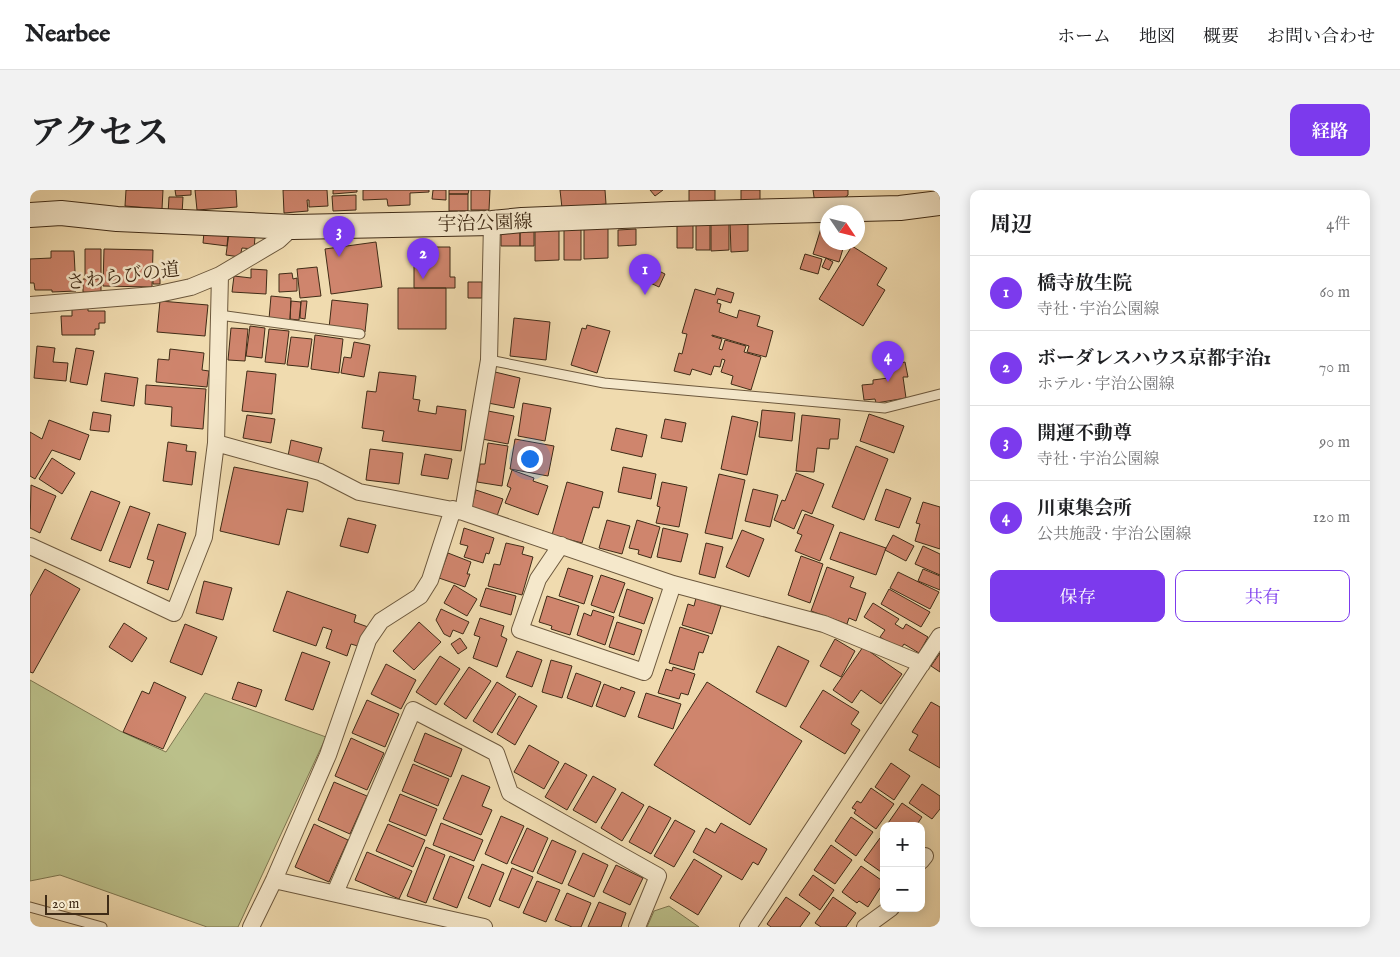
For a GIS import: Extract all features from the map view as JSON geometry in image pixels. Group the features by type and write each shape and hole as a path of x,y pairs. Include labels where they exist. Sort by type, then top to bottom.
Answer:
{"main road":[{"name":"宇治公園線","path":"30,215 61,213 117,219 293,227 492,223 671,214 900,208 940,203"}],"street":[{"path":"251,927 274,880 328,755 368,640 381,621 420,596 430,580 458,510 489,360 492,223"},
{"name":"さわらびの道","path":"30,305 154,295 191,287 220,275 280,240 293,227"},
{"path":"30,546 174,614 204,537 216,443 220,275"},
{"path":"216,443 320,472 359,492 458,510 673,584 824,624 922,664"},
{"path":"562,546 538,579 520,630 644,672 673,584"},
{"path":"748,927 940,636"},
{"path":"336,893 414,710 496,753 510,793 658,876 637,927"},
{"path":"274,880 484,927"},
{"path":"865,927 886,912"}],"lane":[{"path":"219,315 360,334"},
{"path":"489,360 604,382 885,408 940,394"},
{"path":"30,907 102,927"}],"green space":[{"path":"30,680 120,731 166,752 205,693 326,737 238,927 207,927 60,875 30,881"},
{"path":"669,906 699,927 647,927 654,911"}],"building":[{"path":"126,190 163,190 162,209 125,206"},
{"path":"175,190 191,190 191,195 176,196"},
{"path":"195,190 236,190 237,207 197,210"},
{"path":"283,190 327,190 328,206 309,207 309,200 307,200 308,211 284,213"},
{"path":"333,190 357,190 357,192 333,194"},
{"path":"363,190 429,190 429,192 410,193 410,205 388,206 387,199 363,200"},
{"path":"433,190 446,190 446,200 432,199"},
{"path":"449,190 469,190 468,194 449,194"},
{"path":"471,190 490,190 489,210 471,210"},
{"path":"560,190 605,190 606,204 562,208"},
{"path":"650,190 663,190 655,196"},
{"path":"689,190 715,190 715,205 689,205"},
{"path":"741,190 760,190 760,203 741,203"},
{"path":"813,190 848,190 848,195 843,199 815,204"},
{"path":"449,194 468,194 468,211 449,211"},
{"path":"356,195 356,210 333,211 332,196"},
{"path":"169,197 183,197 182,214 168,214"},
{"path":"693,221 693,248 677,248 677,222"},
{"path":"748,221 748,251 731,252 730,222"},
{"path":"696,222 710,222 710,250 696,250"},
{"path":"711,222 729,222 729,250 711,251"},
{"path":"581,223 581,260 564,260 564,224"},
{"path":"584,223 608,223 608,258 584,259"},
{"path":"535,224 559,224 559,260 535,261"},
{"path":"636,229 636,245 618,246 618,230"},
{"path":"501,231 520,231 520,246 501,246"},
{"path":"520,231 534,231 534,246 520,246"},
{"path":"820,231 820,250 843,250 839,262 813,254"},
{"path":"204,232 228,235 227,246 203,243"},
{"path":"229,233 255,237 254,249 242,248 240,257 226,255"},
{"path":"376,242 382,287 331,294 325,249"},
{"path":"414,247 450,247 450,277 455,277 455,288 414,288"},
{"path":"85,249 101,249 101,277 85,276"},
{"path":"104,249 153,250 152,287 103,286"},
{"path":"850,250 858,250 887,268 877,285 885,290 863,326 819,299"},
{"path":"51,251 74,251 76,291 52,292 52,290 35,290 34,283 30,283 30,259 51,258"},
{"path":"805,254 822,259 818,274 800,269"},
{"path":"826,258 833,262 829,270 822,267"},
{"path":"317,267 321,296 300,298 297,269"},
{"path":"653,268 665,274 659,287 646,281"},
{"path":"251,269 267,270 266,294 232,292 234,276 251,278"},
{"path":"292,273 293,279 297,278 297,291 279,292 279,274"},
{"path":"160,277 160,284 153,284 153,278"},
{"path":"83,279 101,279 101,293 83,292"},
{"path":"468,282 482,282 482,298 468,298"},
{"path":"398,288 446,288 446,329 398,329"},
{"path":"717,288 734,293 731,303 718,299 717,303 721,304 719,312 737,318 739,310 760,316 757,326 773,331 766,357 747,352 749,346 712,335 722,339 719,349 722,350 725,340 746,346 744,352 761,357 751,390 731,384 733,376 721,372 725,360 722,359 720,367 714,366 711,375 692,369 690,375 674,371 679,353 682,354 687,334 682,333 695,289 715,295"},
{"path":"271,296 291,298 290,320 269,319"},
{"path":"332,300 368,304 365,332 329,328"},
{"path":"160,301 208,305 205,336 157,332"},
{"path":"291,301 301,302 299,320 290,319"},
{"path":"301,301 307,301 305,319 300,318"},
{"path":"72,307 88,307 88,311 105,311 105,323 99,323 99,329 95,329 95,335 62,335 61,316 72,316"},
{"path":"514,318 550,322 546,360 510,356"},
{"path":"587,325 610,331 597,373 571,365 582,328 586,329"},
{"path":"250,326 265,328 262,358 246,356"},
{"path":"231,328 248,329 245,361 228,360"},
{"path":"269,329 289,331 285,364 265,362"},
{"path":"315,335 343,339 339,373 311,369"},
{"path":"291,337 312,339 308,367 287,365"},
{"path":"354,342 370,345 364,377 341,373 344,357 351,358"},
{"path":"37,346 55,348 53,362 68,363 66,381 34,378"},
{"path":"76,348 94,351 87,385 70,382"},
{"path":"170,349 204,353 202,370 209,371 207,387 156,382 158,359 169,360"},
{"path":"905,362 908,377 903,377 906,398 876,403 875,399 864,400 862,385 873,384 873,380 888,378 887,366"},
{"path":"247,371 276,374 272,414 242,411"},
{"path":"379,372 416,376 413,399 420,400 418,411 436,414 437,406 466,410 461,451 382,441 384,431 362,428 367,391 376,392"},
{"path":"495,372 520,378 514,408 488,403"},
{"path":"105,373 138,378 134,406 101,401"},
{"path":"146,385 206,389 203,429 171,426 172,407 145,404"},
{"path":"523,403 551,408 545,441 518,436"},
{"path":"762,410 795,413 792,441 759,437"},
{"path":"488,411 514,416 508,444 482,439"},
{"path":"93,412 111,415 109,432 90,430"},
{"path":"869,414 904,426 894,453 860,441"},
{"path":"247,415 275,419 271,443 243,438"},
{"path":"802,415 840,419 838,439 830,439 829,449 817,448 814,472 796,471"},
{"path":"732,416 758,422 747,475 721,469"},
{"path":"665,419 686,423 682,442 661,438"},
{"path":"49,420 89,435 80,460 52,450 35,479 30,476 30,432 42,439"},
{"path":"616,428 647,435 642,457 611,450"},
{"path":"515,439 554,446 548,476 510,469"},
{"path":"291,440 322,448 318,463 288,456"},
{"path":"168,442 187,445 186,451 196,452 192,485 163,481"},
{"path":"488,443 508,446 502,486 477,482 480,464 485,464"},
{"path":"856,446 888,459 864,520 832,507"},
{"path":"370,449 403,453 399,484 366,480"},
{"path":"425,454 452,459 448,479 421,475"},
{"path":"52,458 75,473 62,494 39,479"},
{"path":"234,467 308,482 303,512 287,509 279,545 220,531"},
{"path":"623,467 656,474 651,499 618,492"},
{"path":"512,470 534,478 533,481 548,486 538,515 505,503 511,488 507,486"},
{"path":"796,473 824,484 812,514 802,510 794,529 774,520 782,500 785,501"},
{"path":"719,474 745,480 732,539 705,533"},
{"path":"567,482 603,492 599,508 593,507 582,543 552,535"},
{"path":"662,482 687,487 679,527 656,523 660,507 657,506"},
{"path":"31,485 56,496 40,533 30,528"},
{"path":"753,489 778,495 770,527 745,521"},
{"path":"886,489 911,498 899,528 875,520"},
{"path":"476,490 503,499 497,516 471,508"},
{"path":"91,491 120,502 101,551 71,539"},
{"path":"923,502 940,507 940,549 915,541 920,524 916,523"},
{"path":"130,506 150,513 130,568 109,561"},
{"path":"805,514 834,525 820,561 795,551 802,535 797,533"},
{"path":"348,518 376,525 368,553 340,546"},
{"path":"607,520 630,526 622,554 599,548"},
{"path":"637,520 660,527 651,558 638,554 639,550 629,548"},
{"path":"158,524 186,533 168,590 147,583 154,561 147,559"},
{"path":"464,528 494,538 489,554 486,553 483,563 464,557 468,546 460,544"},
{"path":"663,528 688,534 681,562 657,557"},
{"path":"742,530 764,539 749,577 726,567"},
{"path":"840,532 886,548 876,575 830,559"},
{"path":"893,535 914,546 906,561 885,550"},
{"path":"506,543 524,547 522,554 533,557 522,595 488,586 494,564 500,565"},
{"path":"706,543 723,547 715,578 699,574"},
{"path":"923,546 940,554 940,575 915,564"},
{"path":"448,553 471,562 467,574 470,574 465,587 439,578"},
{"path":"801,556 823,564 810,603 788,595"},
{"path":"827,567 854,577 850,587 866,593 856,621 849,618 847,624 811,611"},
{"path":"568,568 593,576 584,604 559,596"},
{"path":"45,569 80,589 33,673 30,672 30,596"},
{"path":"923,569 940,576 940,590 918,581"},
{"path":"898,572 939,592 930,609 890,588"},
{"path":"601,575 625,583 614,613 591,605"},
{"path":"204,581 232,588 223,620 196,613"},
{"path":"454,585 477,599 467,616 444,603"},
{"path":"486,588 516,596 511,615 480,606"},
{"path":"627,589 653,598 644,624 619,616"},
{"path":"889,589 930,612 921,627 881,604"},
{"path":"287,591 356,615 354,622 368,627 361,647 351,644 347,656 326,648 332,630 323,627 316,646 273,631"},
{"path":"547,596 579,606 570,635 551,629 552,626 539,622"},
{"path":"696,598 721,606 712,634 682,625 688,604 694,606"},
{"path":"873,603 899,619 895,624 903,629 906,624 928,637 919,653 904,644 900,650 880,637 885,630 864,617"},
{"path":"441,609 469,622 463,634 453,630 450,637 444,634 436,620"},
{"path":"593,610 614,617 605,645 577,635 584,613 591,616"},
{"path":"480,618 504,626 501,636 507,639 497,667 473,658 480,637 474,635"},
{"path":"419,622 441,642 414,670 393,651"},
{"path":"617,622 642,630 634,655 609,647"},
{"path":"124,623 147,638 132,662 109,647"},
{"path":"185,624 217,637 202,675 170,662"},
{"path":"680,627 709,636 703,653 699,652 694,670 669,663"},
{"path":"460,638 467,648 458,654 451,644"},
{"path":"835,639 855,651 841,677 820,666"},
{"path":"778,646 809,661 786,707 756,692"},
{"path":"863,647 902,674 881,704 861,690 852,703 833,690"},
{"path":"517,651 542,660 532,687 506,677"},
{"path":"302,652 330,662 313,710 285,700"},
{"path":"940,653 940,672 931,666"},
{"path":"440,656 460,669 436,705 416,692"},
{"path":"551,660 572,666 562,698 542,692"},
{"path":"386,664 416,680 401,709 371,694"},
{"path":"469,667 491,681 466,719 444,704"},
{"path":"673,667 695,674 688,695 681,693 679,699 658,693 666,669 672,671"},
{"path":"576,673 601,682 592,707 567,698"},
{"path":"154,682 186,697 163,749 123,732 142,691 149,694"},
{"path":"238,682 262,690 256,707 232,699"},
{"path":"497,682 516,694 492,733 473,721"},
{"path":"707,682 802,741 750,825 654,765"},
{"path":"604,684 620,690 621,687 635,692 625,717 596,706"},
{"path":"823,690 859,712 851,724 860,730 845,754 800,727"},
{"path":"646,693 681,704 673,729 638,717"},
{"path":"519,696 537,706 515,745 497,734"},
{"path":"367,700 399,714 385,747 352,733"},
{"path":"931,702 940,707 940,768 909,750 918,735 912,732"},
{"path":"425,733 462,749 451,777 414,761"},
{"path":"351,738 384,753 367,790 335,776"},
{"path":"529,745 559,762 544,789 514,772"},
{"path":"565,763 587,775 567,810 545,797"},
{"path":"891,763 910,776 894,800 875,787"},
{"path":"413,764 449,779 438,806 402,791"},
{"path":"462,775 490,787 482,806 492,810 481,835 443,819"},
{"path":"593,776 616,789 596,823 573,810"},
{"path":"334,782 367,796 350,834 318,820"},
{"path":"922,784 940,796 940,809 932,819 909,803"},
{"path":"871,788 894,804 876,829 854,813 856,810 852,808 857,801 861,803"},
{"path":"622,792 644,805 622,841 601,828"},
{"path":"400,794 437,809 426,836 389,821"},
{"path":"902,803 922,817 919,822 889,822"},
{"path":"649,806 671,818 651,854 629,842"},
{"path":"501,816 524,826 507,864 485,854"},
{"path":"851,817 873,832 856,856 835,841"},
{"path":"675,820 695,831 674,867 654,856"},
{"path":"441,823 483,840 474,861 433,845"},
{"path":"721,823 767,849 758,865 753,862 742,880 693,852 706,828 715,833"},
{"path":"314,824 348,840 329,882 295,867"},
{"path":"388,824 425,840 413,867 376,851"},
{"path":"527,828 548,838 533,872 511,863"},
{"path":"880,838 880,871 864,860"},
{"path":"552,840 576,851 562,884 537,873"},
{"path":"831,845 852,860 835,884 814,870"},
{"path":"426,847 445,855 426,903 407,896"},
{"path":"367,852 412,871 399,899 355,880"},
{"path":"583,853 608,865 594,897 568,885"},
{"path":"450,856 474,866 457,908 433,899"},
{"path":"694,859 722,876 698,915 670,898"},
{"path":"482,864 504,873 490,907 468,898"},
{"path":"616,865 643,878 630,905 603,892"},
{"path":"861,866 880,879 880,888 868,907 859,901 857,903 842,892"},
{"path":"512,868 533,877 519,908 499,900"},
{"path":"813,875 834,890 820,910 799,895"},
{"path":"537,881 560,890 546,922 523,913"},
{"path":"567,893 591,903 581,927 572,927 555,920"},
{"path":"786,897 810,913 800,927 771,927 767,924"},
{"path":"833,897 856,913 846,927 821,927 815,923"},
{"path":"599,902 626,913 621,927 588,927"}],"place":[{"name":"開運不動尊","path":"339,257"},
{"name":"ボーダレスハウス京都宇治1","path":"423,279"},
{"name":"橋寺放生院","path":"645,295"},
{"name":"川東集会所","path":"888,382"}]}
